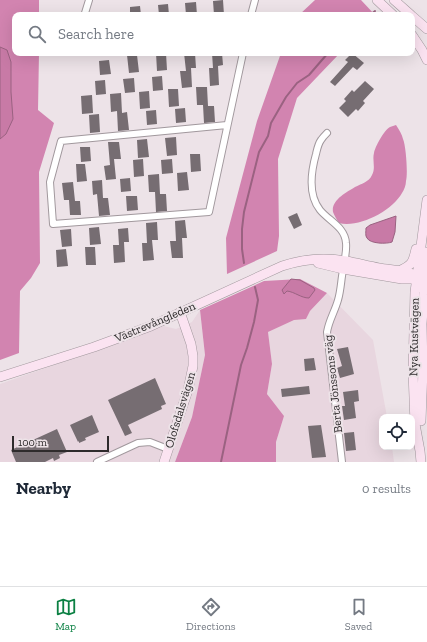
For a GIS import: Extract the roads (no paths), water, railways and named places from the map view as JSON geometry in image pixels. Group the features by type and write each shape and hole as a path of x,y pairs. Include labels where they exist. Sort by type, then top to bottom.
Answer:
{"street":[{"path":"86,12 89,0"},
{"path":"252,12 255,0"},
{"path":"378,0 390,12"},
{"path":"394,0 407,12"},
{"path":"415,19 427,28"},
{"path":"415,36 427,46"},
{"path":"415,39 427,60"},
{"path":"227,125 61,141 50,182 53,224 209,212 242,56"},
{"name":"Berta Jönssons väg","path":"327,133 321,140 317,149 312,166 311,185 319,208 338,227 345,236 346,241 344,265 338,300 328,325 342,462"},
{"name":"Nya Kustvägen","path":"420,292 417,278 427,200"},
{"path":"420,292 408,283 401,275 412,262 418,238 422,233"},
{"path":"417,278 423,272 427,256"},
{"name":"Nya Kustvägen","path":"421,462 415,424 413,371 420,292 426,274 427,256"},
{"name":"Västrevångleden","path":"0,377 94,347 151,326 282,266 298,262 306,261 344,265 401,275 408,273 417,278"},
{"name":"Olofsdalsvägen","path":"164,462 188,390 193,366 191,344 180,312"},
{"path":"97,462 138,444 150,442 168,449"}],"waterway":[{"path":"244,263 242,249 244,212 259,152 268,136 271,123 286,97 297,83 309,75 325,56"},
{"path":"221,462 241,365 254,322 258,300 255,287"}]}
